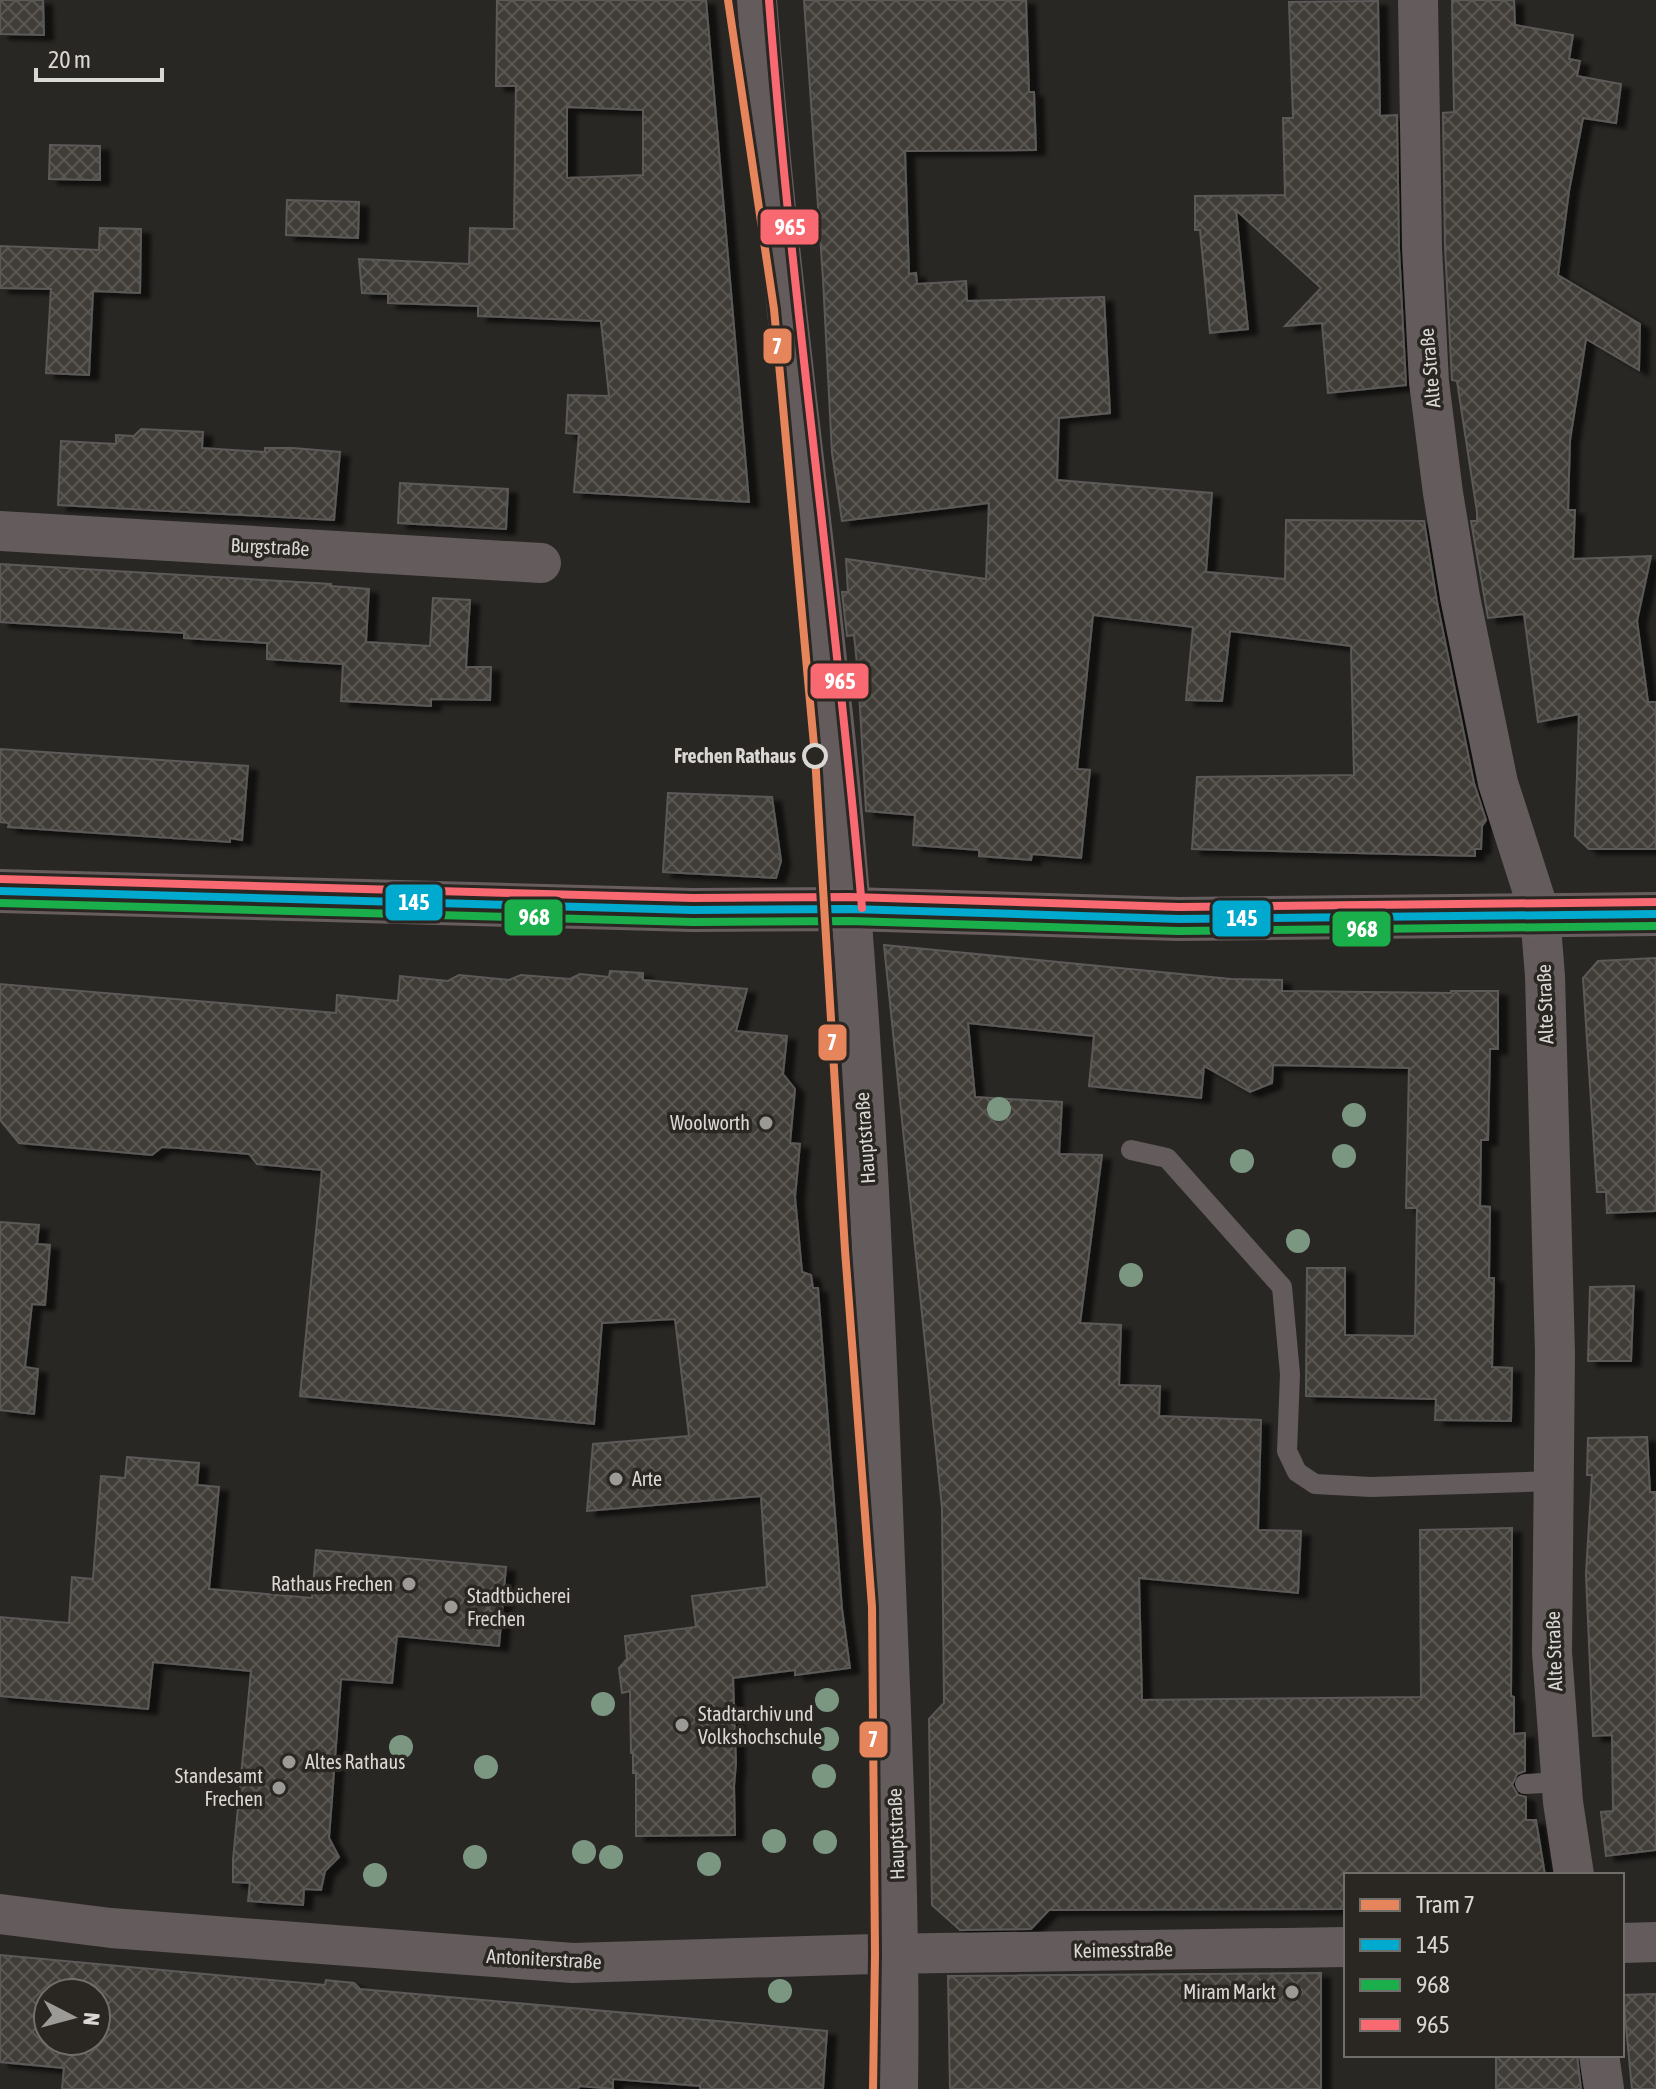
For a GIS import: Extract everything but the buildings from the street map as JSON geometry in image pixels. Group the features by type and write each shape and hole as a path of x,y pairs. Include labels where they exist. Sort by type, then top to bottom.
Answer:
{"street":[{"name":"Hauptstraße","path":"757,0 769,156 836,744 850,909 872,1246 900,1954 898,2089"},
{"name":"Alte Straße","path":"1418,0 1419,156 1429,382 1460,597 1498,783 1540,914 1545,976 1555,1354 1552,1652 1544,1783 1573,1873"},
{"name":"Burgstraße","path":"0,531 541,563"},
{"path":"0,891 693,910 850,909 1179,919 1656,914"},
{"name":"Antoniterstraße","path":"0,1914 111,1928 573,1963 900,1954"},
{"path":"1624,1943 1656,1942"},
{"name":"Keimesstraße","path":"900,1954 1344,1947"},
{"path":"1599,2057 1604,2089"}],"lane":[{"path":"1131,1150 1167,1158 1282,1287 1290,1374 1287,1451 1297,1472 1315,1484 1371,1487 1554,1481"}],"tram line":[{"name":"7","path":"728,0 774,309 815,756 845,1250 872,1607 873,2089"}],"transit line":[{"name":"965","path":"769,0 862,908"},
{"name":"965","path":"0,879 693,898 850,897 1179,907 1656,902"},
{"name":"145","path":"0,891 693,910 850,909 1179,919 1656,914"},
{"name":"968","path":"0,903 693,922 850,921 1179,931 1656,926"}],"place":[{"name":"Frechen Rathaus","path":"815,756"},
{"name":"Woolworth","path":"766,1123"},
{"name":"Arte","path":"616,1479"},
{"name":"Rathaus Frechen","path":"409,1584"},
{"name":"Stadtbücherei Frechen","path":"451,1607"},
{"name":"Stadtarchiv und Volkshochschule","path":"682,1725"},
{"name":"Altes Rathaus","path":"289,1762"},
{"name":"Standesamt Frechen","path":"279,1788"},
{"name":"Miram Markt","path":"1292,1992"}]}
